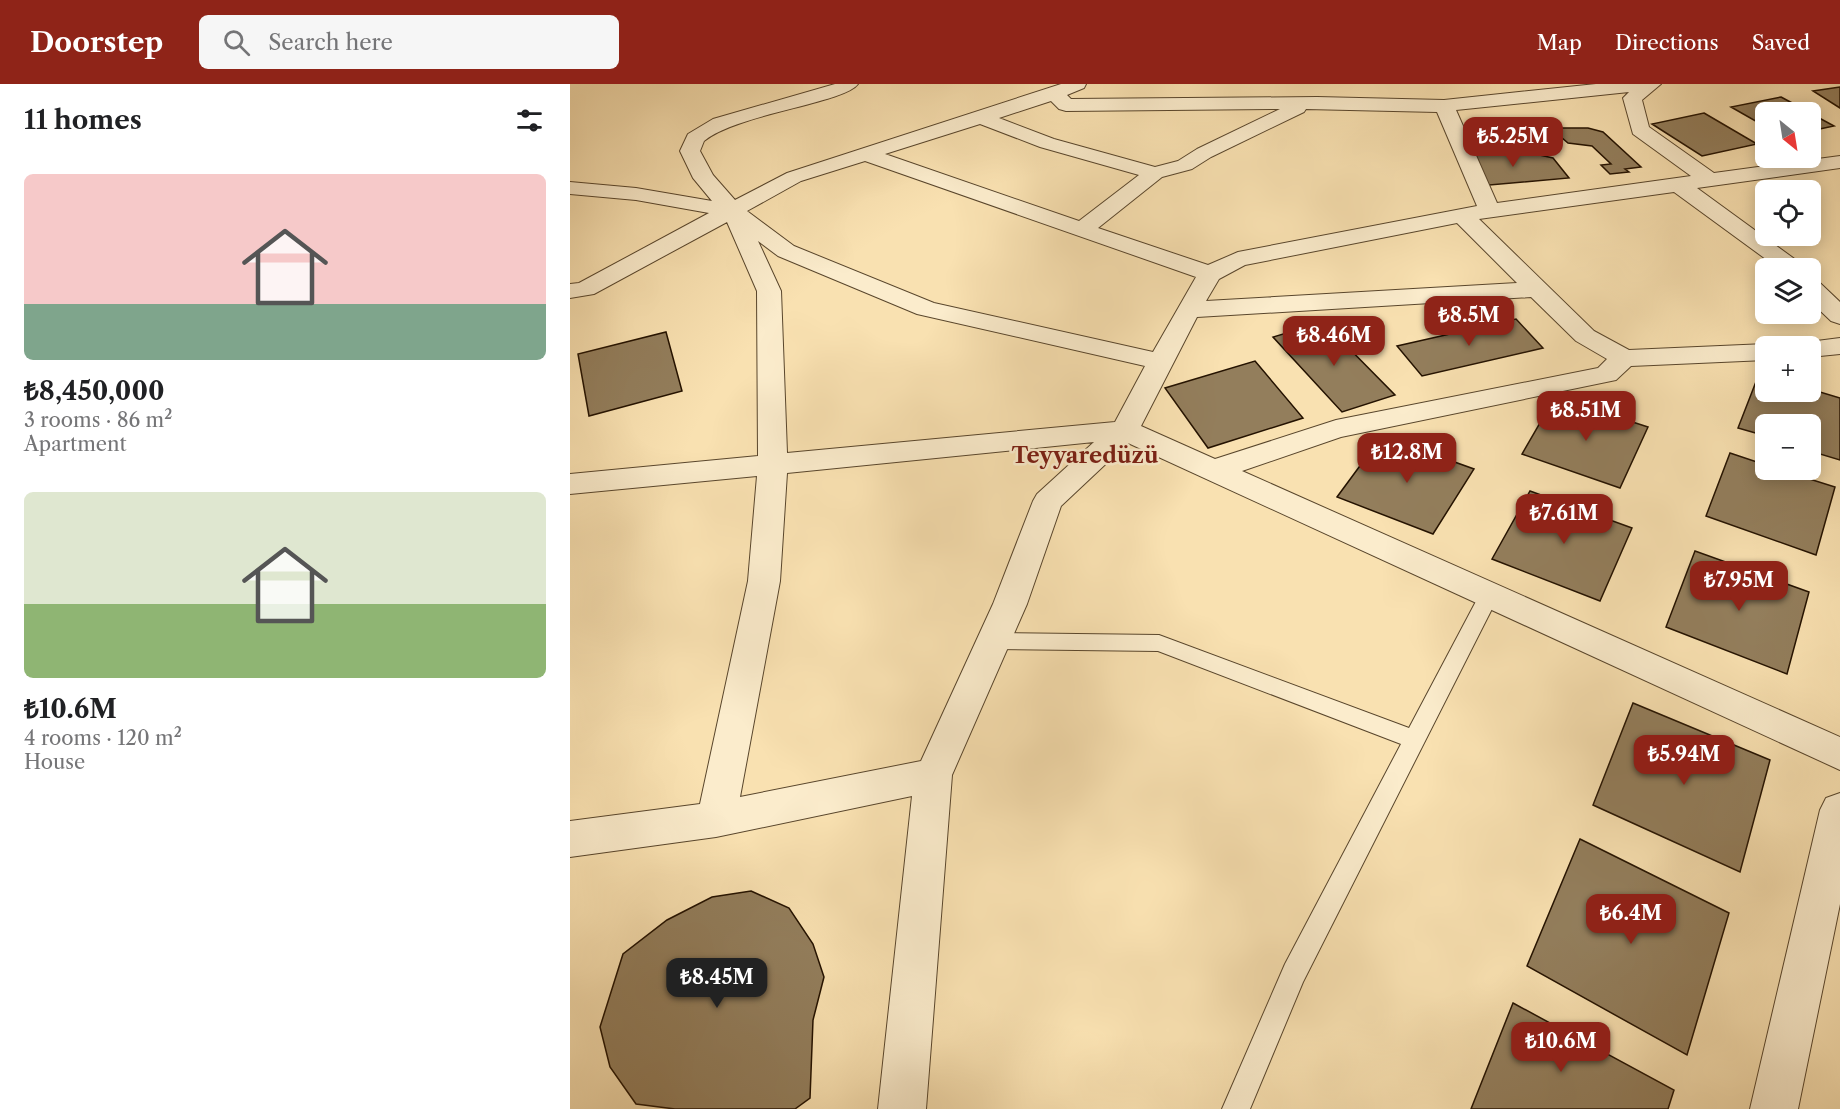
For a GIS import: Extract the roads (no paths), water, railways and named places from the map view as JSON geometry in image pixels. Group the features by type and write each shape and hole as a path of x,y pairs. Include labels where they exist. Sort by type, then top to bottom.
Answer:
{"street":[{"path":"849,84 838,90 742,115 708,127 695,137 690,151 704,178 732,211 786,250 926,309 1161,362"},
{"path":"570,291 585,289 794,177 1054,94 1077,84"},
{"path":"1054,94 1066,105 1443,106 1608,86 1650,84"},
{"path":"1632,98 1650,84"},
{"path":"1608,86 1632,98 1640,130 1710,180"},
{"path":"1081,230 1155,173 1185,165 1204,153 1307,104"},
{"path":"1443,106 1490,212"},
{"path":"980,117 1047,143 1155,173"},
{"path":"864,154 1210,274"},
{"path":"902,1109 933,776 994,641 1048,501 1125,430 1188,310 1210,274 1238,259 1462,216 1840,162"},
{"path":"1679,185 1734,228 1781,258"},
{"path":"570,188 636,194 732,211"},
{"path":"716,819 764,581 773,465 769,291 732,211"},
{"path":"1462,216 1585,336 1624,358 1755,352"},
{"path":"1188,310 1536,289"},
{"path":"1821,298 1840,316"},
{"path":"1821,348 1840,346"},
{"path":"1212,470 1336,429 1607,374 1624,358"},
{"path":"570,484 1125,430 1840,754"},
{"path":"570,839 716,819 933,776"},
{"path":"1781,1106 1840,810"}],"lane":[{"path":"1236,1109 1294,973 1489,595"},
{"path":"994,641 1159,643 1415,740"}],"district":[{"name":"Teyyaredüzü","path":"1085,455"}]}
